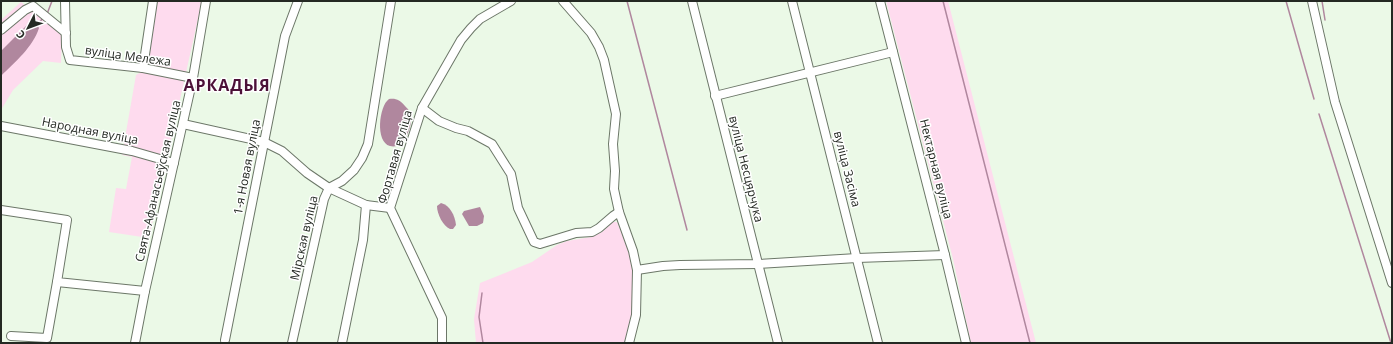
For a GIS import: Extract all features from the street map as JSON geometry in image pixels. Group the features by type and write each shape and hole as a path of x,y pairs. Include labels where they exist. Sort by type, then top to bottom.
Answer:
{"street":[{"name":"вуліца Мележа","path":"65,1 66,47 70,60 143,68 193,78"},
{"path":"143,68 153,1"},
{"name":"Свята-Афанасьеўская вуліца","path":"135,343 145,291 193,78 206,1"},
{"name":"1-я Новая вуліца","path":"225,340 285,36 298,1"},
{"name":"Мірская вуліца","path":"292,343 324,199 329,188 342,181 354,170 362,158 368,144 391,1"},
{"name":"Фортавая вуліца","path":"442,343 442,318 390,208 422,108 462,40 471,28 480,19 511,1"},
{"path":"563,1 591,33 599,47 604,60 616,114 613,144 615,171 614,189 619,212 633,251 637,270 636,315 629,343"},
{"name":"вуліца Несцярчука","path":"692,1 778,343"},
{"name":"вуліца Засіма","path":"792,1 878,343"},
{"name":"Нектарная вуліца","path":"880,1 966,343"},
{"path":"1312,1 1335,102 1392,283"},
{"path":"1,30 25,10 33,6 66,33"},
{"path":"715,96 893,52"},
{"path":"422,108 439,121 468,131 492,144 512,174 518,208 534,242 540,244 576,233 592,232 619,212"},
{"path":"183,124 264,142 282,151 307,173 329,188 366,205 390,208"},
{"name":"Народная вуліца","path":"1,126 132,151 174,163"},
{"name":"Фортавая вуліца","path":"342,343 363,240 366,205"},
{"path":"1,210 67,220 47,338 12,336"},
{"path":"637,270 680,265 758,264 856,258 945,255"},
{"path":"57,282 145,291"}],"shaded area":[{"path":"156,1 202,1 149,238 109,232 116,188 126,189 132,157 122,155 136,75 145,70"},
{"path":"886,1 948,1 1036,343 971,343 953,259"},
{"path":"21,2 62,35 61,63 43,61 13,90 1,110 1,20"},
{"path":"33,22 36,23 39,28 32,42 23,54 1,76 1,51 27,25"},
{"path":"389,99 396,99 400,101 408,109 411,115 410,126 406,137 399,145 395,146 390,146 385,143 380,131 381,116"},
{"path":"441,203 449,208 453,215 456,225 453,229 447,227 439,216 437,206"},
{"path":"480,207 484,216 483,223 477,226 469,226 462,214 464,211"},
{"path":"613,222 617,222 631,257 633,269 635,290 631,321 626,343 476,343 474,319 480,283 532,262 557,245 567,241 591,237 602,232"}],"waterway":[{"path":"47,14 52,1"},
{"path":"627,1 687,230"},
{"path":"943,1 1030,343"},
{"path":"1286,1 1314,99"},
{"path":"1322,1 1325,20"},
{"path":"38,24 43,18"},
{"path":"1319,114 1391,343"},
{"path":"482,293 479,317 483,343"}],"district":[{"name":"АРКАДЫЯ","path":"227,85"}]}
